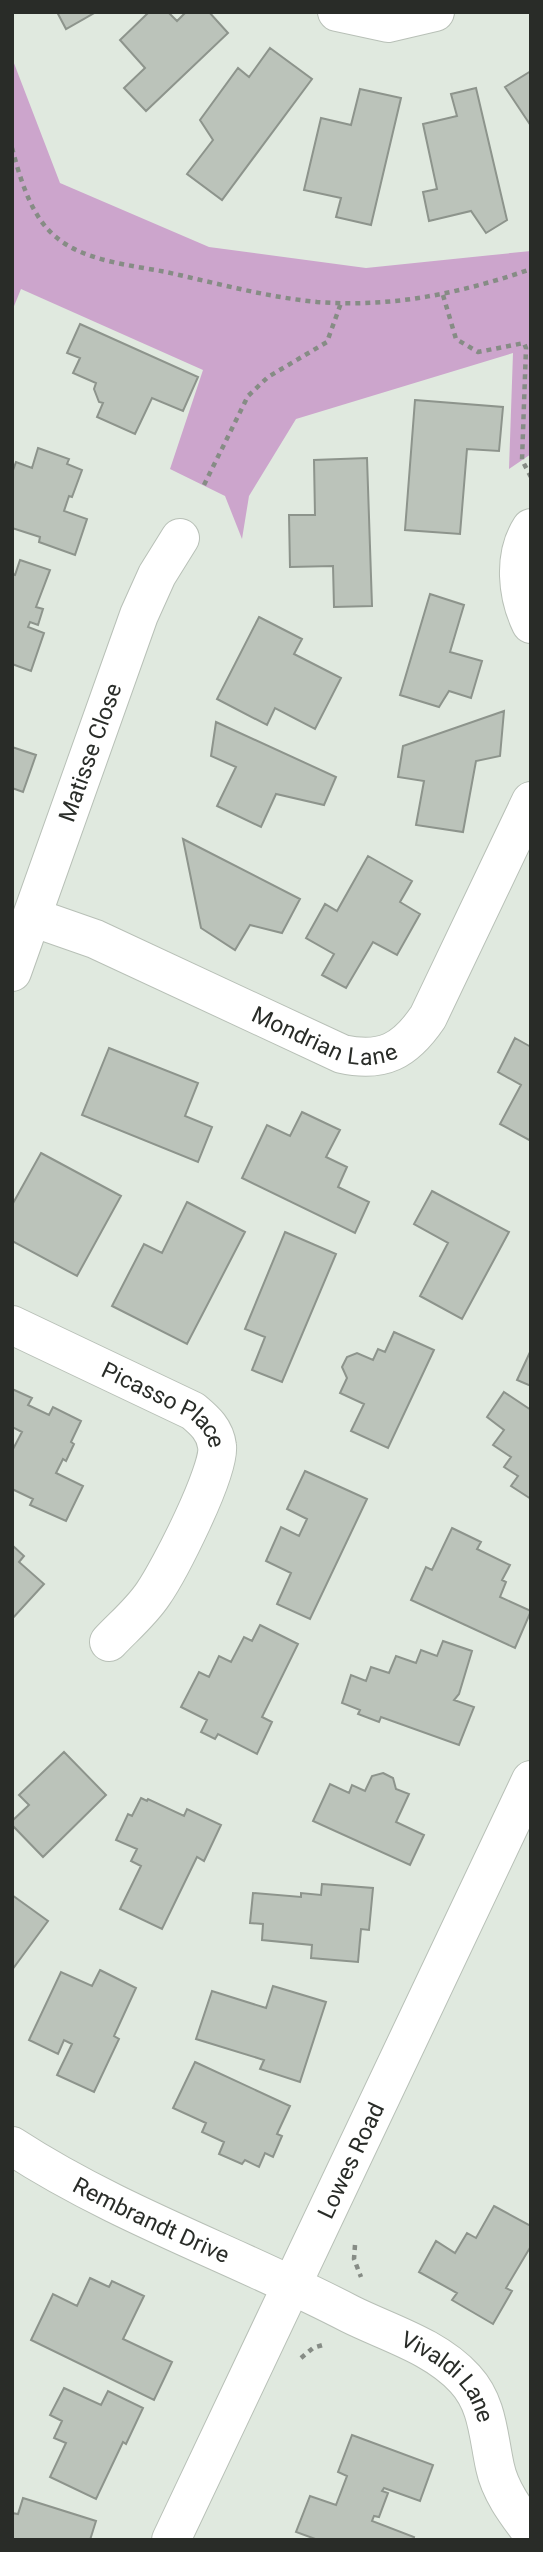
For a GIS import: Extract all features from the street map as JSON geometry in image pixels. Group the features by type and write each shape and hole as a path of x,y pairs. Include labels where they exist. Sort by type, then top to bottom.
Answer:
{"street":[{"path":"337,12 388,23 435,12"},
{"path":"531,528 524,539 518,566 525,612 531,624"},
{"name":"Matisse Close","path":"12,972 139,615 157,575 180,538"},
{"name":"Mondrian Lane","path":"32,917 95,939 342,1054 363,1058 381,1056 401,1048 416,1034 428,1017 531,801"},
{"name":"Picasso Place","path":"12,1325 193,1411 206,1422 215,1435 218,1449 213,1473 165,1574 152,1596 109,1642"},
{"name":"Lowes Road","path":"172,2540 531,1780"},
{"name":"Rembrandt Drive","path":"12,2146 38,2163 110,2201 292,2285"},
{"name":"Vivaldi Lane","path":"292,2285 428,2351 449,2363 467,2381 479,2398 487,2420 495,2469 503,2490 531,2532"}],"path":[{"path":"12,148 39,218 52,235 65,245 97,257 265,293 341,303 444,297 531,269"},
{"path":"444,297 456,339 478,352 524,343 522,460 531,477"},
{"path":"204,485 248,396 268,377 327,342 341,303"}],"shaded area":[{"path":"12,58 60,183 209,247 366,268 531,251 531,454 509,469 513,353 296,419 249,496 242,539 225,496 170,469 203,370 21,289 12,311"}],"building":[{"path":"57,12 96,12 66,29"},
{"path":"149,12 168,12 177,21 186,12 209,12 228,33 146,111 124,88 145,68 120,40"},
{"path":"270,48 312,79 222,200 187,174 213,140 200,120 238,68 249,77"},
{"path":"531,71 531,126 505,87"},
{"path":"476,88 507,220 486,233 471,211 429,221 423,192 437,189 423,124 457,116 451,94"},
{"path":"360,89 401,98 371,225 336,217 341,198 304,190 321,118 351,125"},
{"path":"80,324 198,377 183,411 152,398 135,434 97,417 103,403 99,402 94,389 96,383 73,373 80,358 67,353"},
{"path":"415,400 503,407 499,451 467,449 460,534 405,530"},
{"path":"38,448 69,459 67,464 82,470 64,511 87,519 75,555 39,542 40,537 12,528 12,473 16,462 32,468"},
{"path":"367,458 372,606 334,607 333,566 290,567 289,515 315,515 314,460"},
{"path":"20,560 50,570 36,607 43,609 38,625 30,622 28,627 44,633 31,671 12,664 12,574 15,575"},
{"path":"430,594 464,605 450,652 482,661 471,698 449,691 439,707 400,695"},
{"path":"259,617 302,639 294,654 341,678 315,729 275,708 267,725 217,699"},
{"path":"504,711 500,756 476,761 463,832 416,825 424,781 398,777 403,746"},
{"path":"216,722 336,777 324,805 276,794 261,827 217,806 236,767 211,756"},
{"path":"12,747 36,755 23,792 12,788"},
{"path":"183,839 300,899 282,933 250,925 235,950 201,928"},
{"path":"368,856 412,881 400,902 420,914 397,955 373,942 346,988 322,975 334,954 306,938 325,904 337,911"},
{"path":"515,1038 531,1047 531,1141 500,1124 521,1085 498,1072"},
{"path":"109,1048 198,1083 185,1116 212,1127 198,1162 82,1115"},
{"path":"302,1112 340,1130 326,1157 347,1167 338,1187 369,1202 355,1233 242,1178 267,1125 290,1136"},
{"path":"41,1153 121,1196 77,1276 12,1241 12,1205"},
{"path":"432,1191 509,1232 462,1319 420,1296 448,1243 414,1224"},
{"path":"187,1202 245,1232 187,1344 112,1306 144,1244 162,1253"},
{"path":"285,1232 336,1254 282,1382 252,1370 265,1337 245,1329"},
{"path":"394,1332 434,1350 388,1448 351,1431 364,1404 340,1393 347,1378 342,1367 347,1357 357,1353 373,1360 378,1349 385,1352"},
{"path":"531,1350 531,1386 517,1380"},
{"path":"12,1389 32,1398 28,1405 49,1415 53,1407 81,1421 66,1461 63,1459 56,1473 83,1486 66,1521 30,1505 33,1499 12,1489 12,1451 22,1432 12,1427"},
{"path":"504,1392 531,1410 531,1499 511,1486 518,1476 504,1467 511,1457 493,1445 504,1430 487,1417"},
{"path":"305,1471 367,1499 310,1619 277,1604 291,1573 266,1561 281,1527 299,1536 307,1519 287,1509"},
{"path":"452,1528 481,1542 477,1549 510,1565 502,1580 506,1582 500,1597 531,1611 515,1648 411,1600 426,1567 432,1570"},
{"path":"12,1545 24,1556 19,1562 44,1584 12,1619"},
{"path":"260,1625 298,1644 262,1717 272,1722 257,1754 218,1734 215,1739 201,1732 207,1720 181,1707 199,1672 209,1677 219,1656 231,1662 244,1637 252,1641"},
{"path":"443,1641 472,1651 459,1694 454,1700 474,1707 459,1745 381,1717 379,1722 358,1714 360,1710 342,1703 351,1675 366,1681 371,1667 389,1673 396,1656 416,1663 421,1650 437,1656"},
{"path":"64,1752 106,1795 43,1857 12,1825 12,1821 29,1805 19,1795"},
{"path":"383,1773 393,1778 396,1789 409,1794 396,1822 424,1835 410,1865 313,1821 330,1784 349,1793 352,1785 365,1791 372,1776"},
{"path":"141,1798 184,1816 187,1809 221,1825 204,1861 197,1857 162,1929 120,1909 141,1866 131,1861 137,1849 116,1840 128,1814 132,1816"},
{"path":"322,1884 373,1888 369,1930 361,1929 358,1962 311,1958 312,1945 262,1940 263,1924 250,1923 253,1893 301,1897 301,1893 321,1895"},
{"path":"12,1895 48,1921 12,1970"},
{"path":"100,1970 136,1988 114,2036 119,2039 94,2092 57,2075 72,2044 64,2040 58,2054 29,2040 61,1972 92,1986"},
{"path":"273,1986 326,2002 300,2082 260,2069 264,2060 196,2039 212,1991 266,2008"},
{"path":"195,2062 290,2106 277,2134 282,2136 273,2157 265,2153 259,2167 245,2160 242,2164 219,2154 224,2142 202,2132 206,2123 173,2108"},
{"path":"494,2206 531,2226 531,2246 506,2288 512,2291 493,2324 452,2300 457,2293 419,2272 436,2241 455,2253 467,2233 476,2238"},
{"path":"90,2278 109,2287 112,2281 144,2296 123,2339 172,2362 154,2400 31,2340 53,2294 77,2306"},
{"path":"64,2388 101,2405 108,2391 143,2408 126,2444 123,2442 96,2499 50,2477 66,2443 54,2438 62,2421 50,2415"},
{"path":"352,2435 433,2465 420,2501 384,2488 382,2491 388,2493 379,2517 374,2516 372,2521 414,2537 413,2540 318,2540 296,2532 310,2496 336,2505 347,2476 338,2472"},
{"path":"23,2498 96,2521 90,2540 12,2540 12,2513 18,2514"}]}
